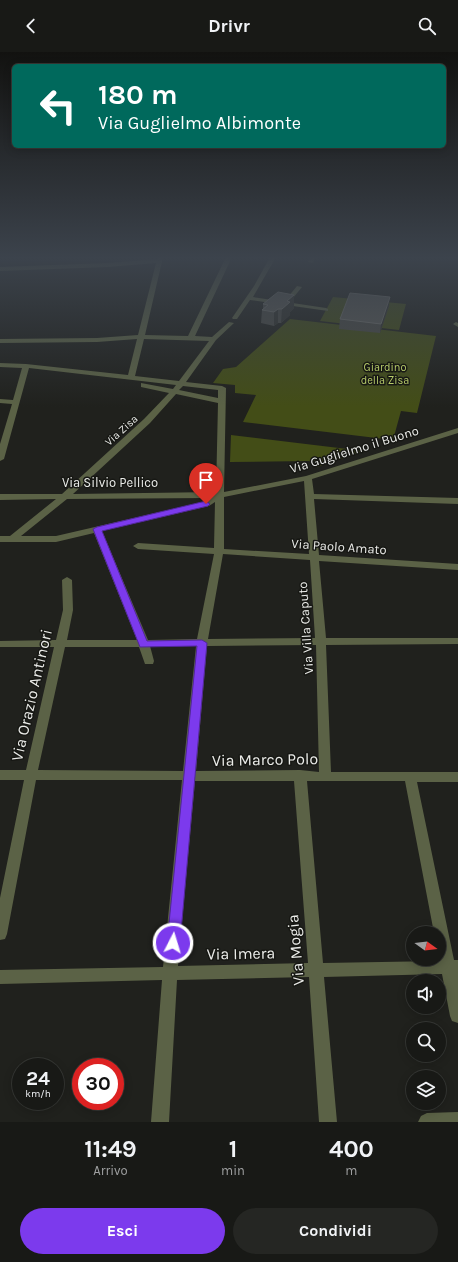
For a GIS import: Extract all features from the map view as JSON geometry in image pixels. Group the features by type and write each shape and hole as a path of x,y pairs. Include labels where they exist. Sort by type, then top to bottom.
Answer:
{"street":[{"path":"149,307 130,382 220,401"},
{"path":"191,338 207,307"},
{"name":"Via Zisa","path":"12,539 65,496 147,421 175,391 214,339 233,320 243,307"},
{"path":"314,307 326,310"},
{"path":"0,341 142,337 214,339"},
{"path":"0,365 26,366 181,382 222,388 220,401 219,551 202,643 170,973 160,1122"},
{"path":"0,459 26,366"},
{"path":"0,401 16,402"},
{"name":"Via Guglielmo il Buono","path":"0,539 56,539 206,504 220,495 308,478 458,430"},
{"name":"Via Villa Caputo","path":"308,478 321,642 325,775"},
{"name":"Via Silvio Pellico","path":"0,497 220,495"},
{"path":"309,496 458,501"},
{"path":"97,529 144,644 149,661"},
{"name":"Via Paolo Amato","path":"138,546 458,567"},
{"name":"Via Orazio Antinori","path":"0,934 31,775 59,644 68,610 67,580"},
{"path":"0,644 458,641"},
{"name":"Via Marco Polo","path":"0,775 189,777 325,775 458,777"},
{"name":"Via Mogia","path":"300,775 328,1122"},
{"path":"410,776 453,967 458,1016"},
{"name":"Via Imera","path":"0,977 453,967"},
{"path":"427,1122 458,1121"}],"green space":[{"path":"328,307 405,307 399,330 320,321"},
{"name":"Giardino della Zisa","path":"290,319 436,336 417,413 401,411 393,440 243,422 256,395 235,393 235,385 213,383 223,369 236,367"},
{"path":"231,435 364,451 317,467 309,461 230,462"}],"building":[{"path":"266,307 284,307 274,312 262,310"},
{"path":"345,307 387,307 381,324 340,319"}],"route":[{"path":"173,943 202,643 144,644 97,529 206,504"}]}
